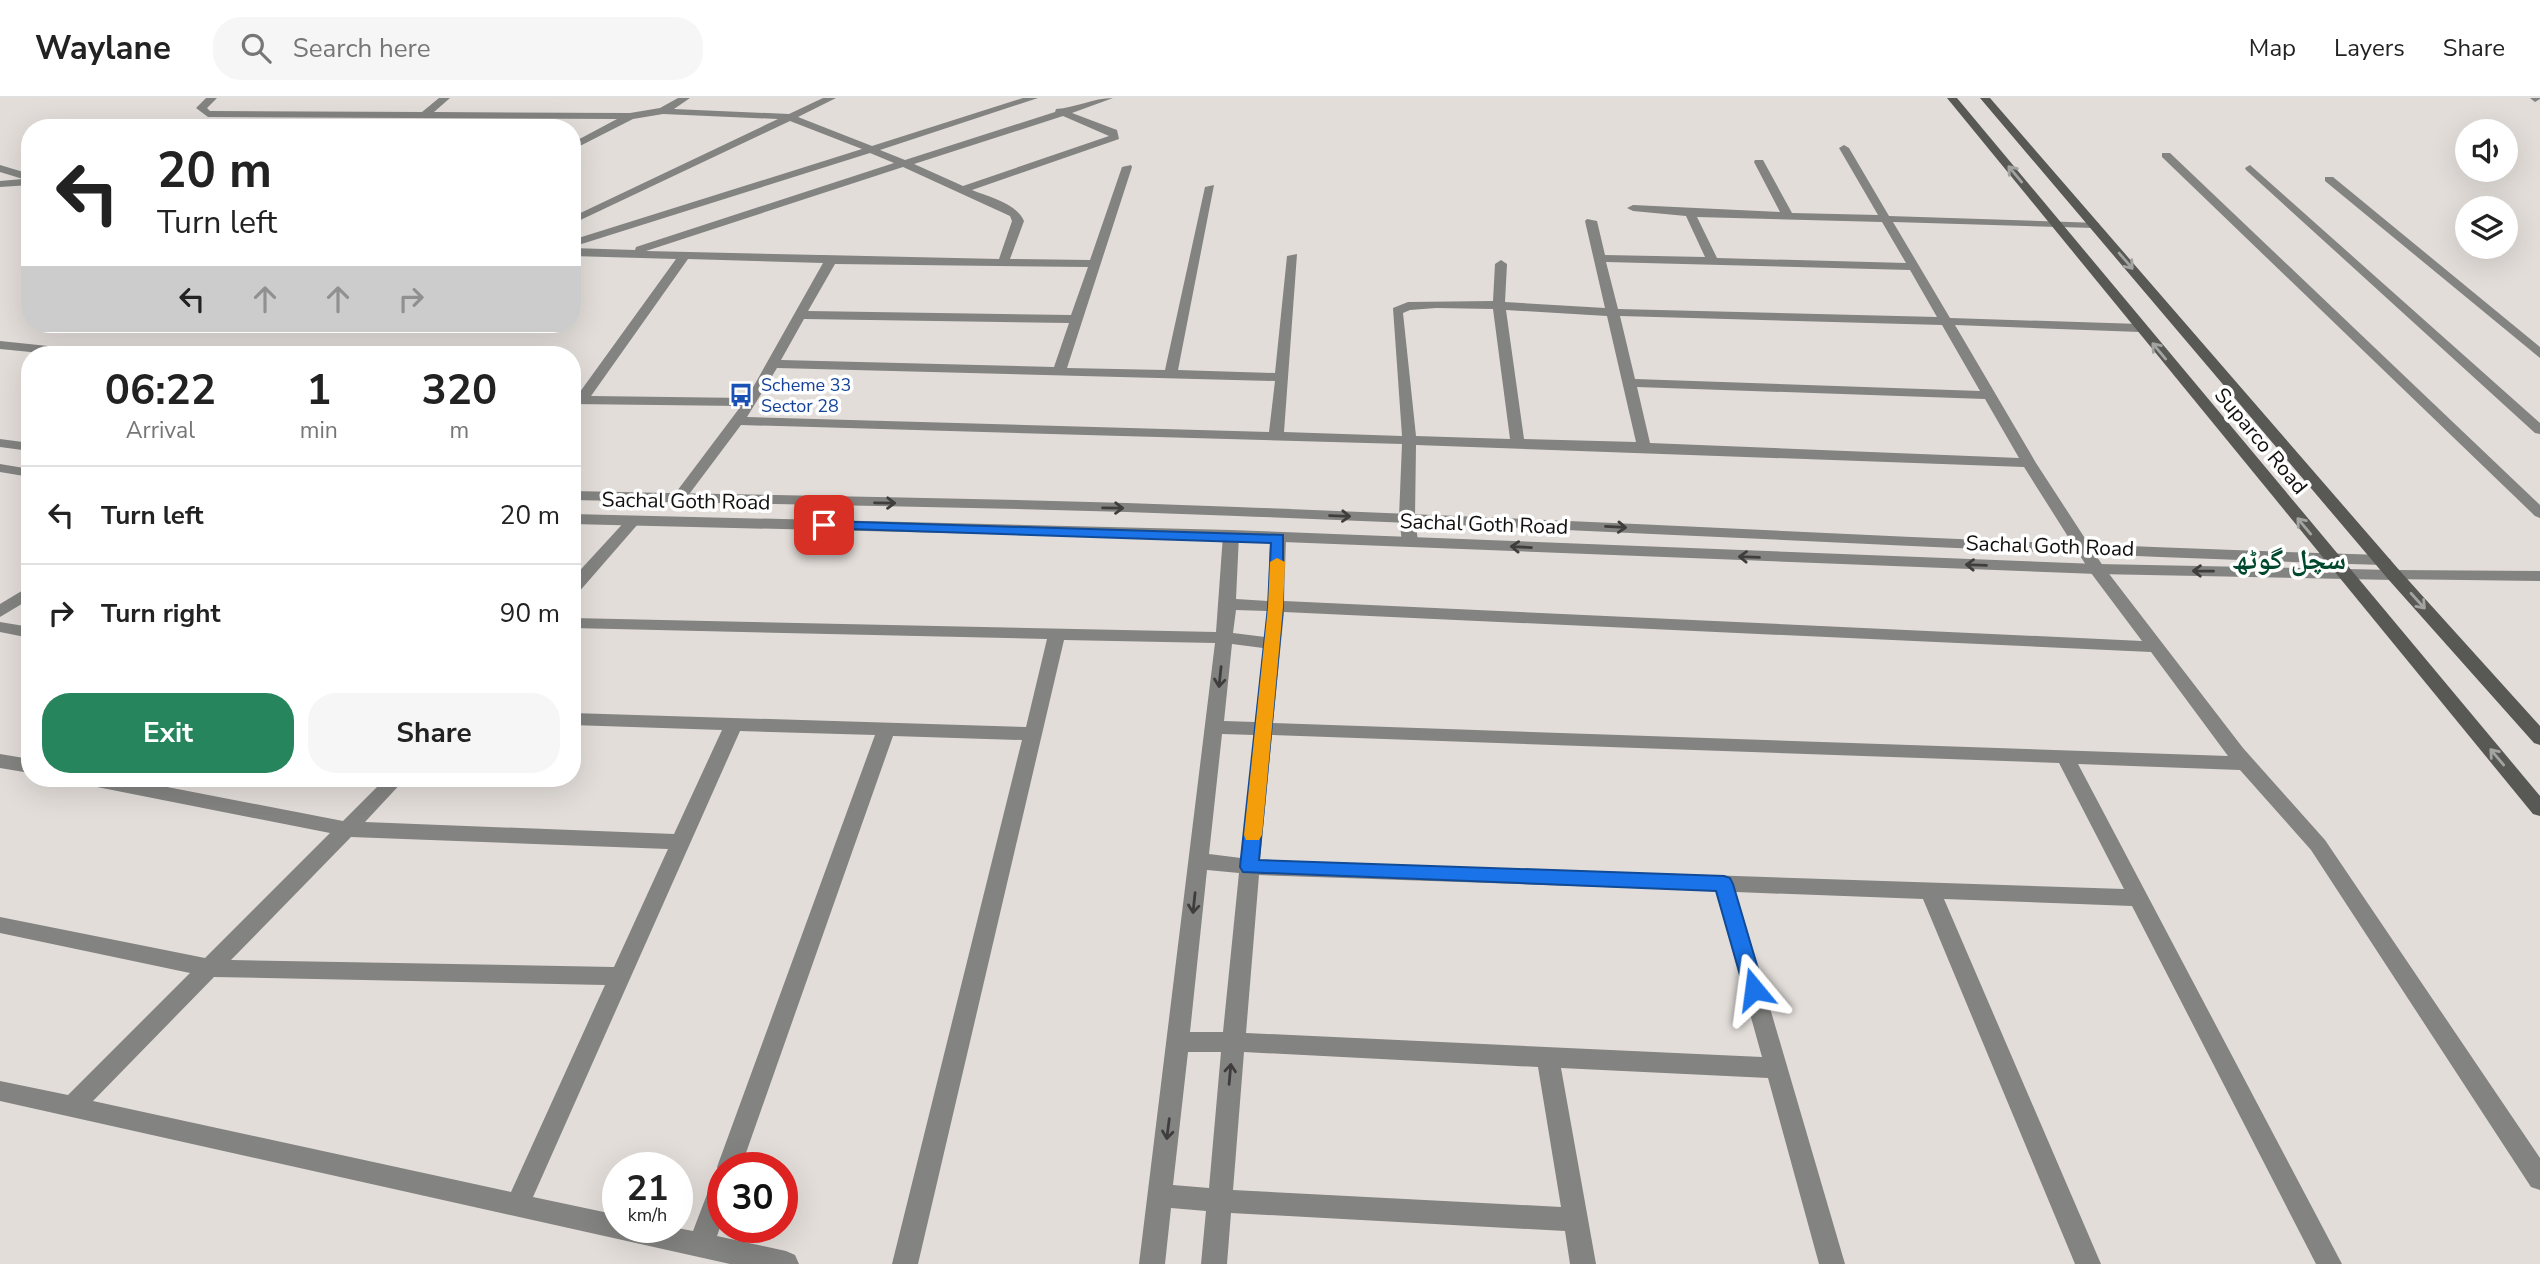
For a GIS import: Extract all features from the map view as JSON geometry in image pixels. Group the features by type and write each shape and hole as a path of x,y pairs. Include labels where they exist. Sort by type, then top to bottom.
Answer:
{"main road":[{"name":"Suparco Road","path":"1952,98 2540,809"},
{"name":"Suparco Road","path":"1985,98 2394,575 2540,738"}],"street":[{"path":"212,98 201,108 208,114 630,116 663,111 788,117 1015,214 1018,221 1003,263"},
{"path":"424,115 445,98"},
{"path":"663,111 685,98"},
{"path":"581,217 831,98"},
{"path":"627,253 1108,98"},
{"path":"581,241 1028,99 1113,132 1115,138 961,190"},
{"path":"297,119 305,114"},
{"path":"372,119 378,115"},
{"path":"581,142 630,116"},
{"path":"1844,148 2029,463 2092,560 2244,763 2318,845 2540,1179"},
{"path":"2166,155 2540,513"},
{"path":"1759,162 1788,216"},
{"path":"1059,371 1127,167"},
{"path":"0,168 21,176"},
{"path":"2250,168 2540,430"},
{"path":"2329,179 2540,354"},
{"path":"0,184 21,181"},
{"path":"1171,374 1210,187"},
{"path":"1633,208 1690,213 2095,225"},
{"path":"1690,213 1713,261"},
{"path":"1591,221 1644,447"},
{"path":"581,252 1096,264"},
{"path":"581,395 685,255"},
{"path":"1276,437 1293,256"},
{"path":"1600,258 1913,267"},
{"path":"679,498 751,402 831,260"},
{"path":"1501,264 1499,306 1518,443"},
{"path":"1410,542 1407,517 1409,440 1397,311 1417,305 2140,328"},
{"path":"801,314 1077,318"},
{"path":"0,345 21,347"},
{"path":"773,364 1281,377"},
{"path":"1628,383 1989,395"},
{"path":"581,400 751,402"},
{"path":"736,421 1644,447 2029,463"},
{"path":"0,443 21,446"},
{"path":"0,468 21,472"},
{"name":"Sachal Goth Road","path":"581,495 1407,517 2092,560 2394,575 2540,576"},
{"name":"Sachal Goth Road","path":"581,519 2092,560 2383,560"},
{"path":"581,579 632,522"},
{"path":"1152,1264 1228,604 1231,535"},
{"path":"1214,1264 1276,607 1278,538"},
{"path":"0,612 21,597"},
{"path":"1228,604 2155,647"},
{"path":"581,623 1224,638 1272,643"},
{"path":"0,627 21,631"},
{"path":"905,1264 1058,635"},
{"path":"581,719 1034,734"},
{"path":"517,1205 734,724"},
{"path":"1214,727 2244,763"},
{"path":"734,1152 886,729"},
{"path":"2065,757 2329,1264"},
{"path":"0,761 21,764"},
{"path":"133,787 346,829 680,842"},
{"path":"72,1107 388,787"},
{"path":"1199,861 1250,867 2138,898"},
{"path":"1724,884 1832,1264"},
{"path":"1930,891 2088,1264"},
{"path":"0,925 208,968 620,976"},
{"path":"1178,1042 1233,1042 1776,1068"},
{"path":"1548,1057 1583,1264"},
{"path":"0,1091 786,1264"},
{"path":"1160,1195 1576,1220"},
{"path":"701,1245 707,1228"}],"slow traffic":[{"path":"1253,835 1276,607 1277,562"}],"place":[{"name":"Scheme 33 Sector 28","path":"741,395"}],"district":[{"name":"سچل گوٹھ","path":"2289,560"}],"route":[{"path":"824,525 1278,538 1276,607 1250,867 1724,884 1754,989"}]}
